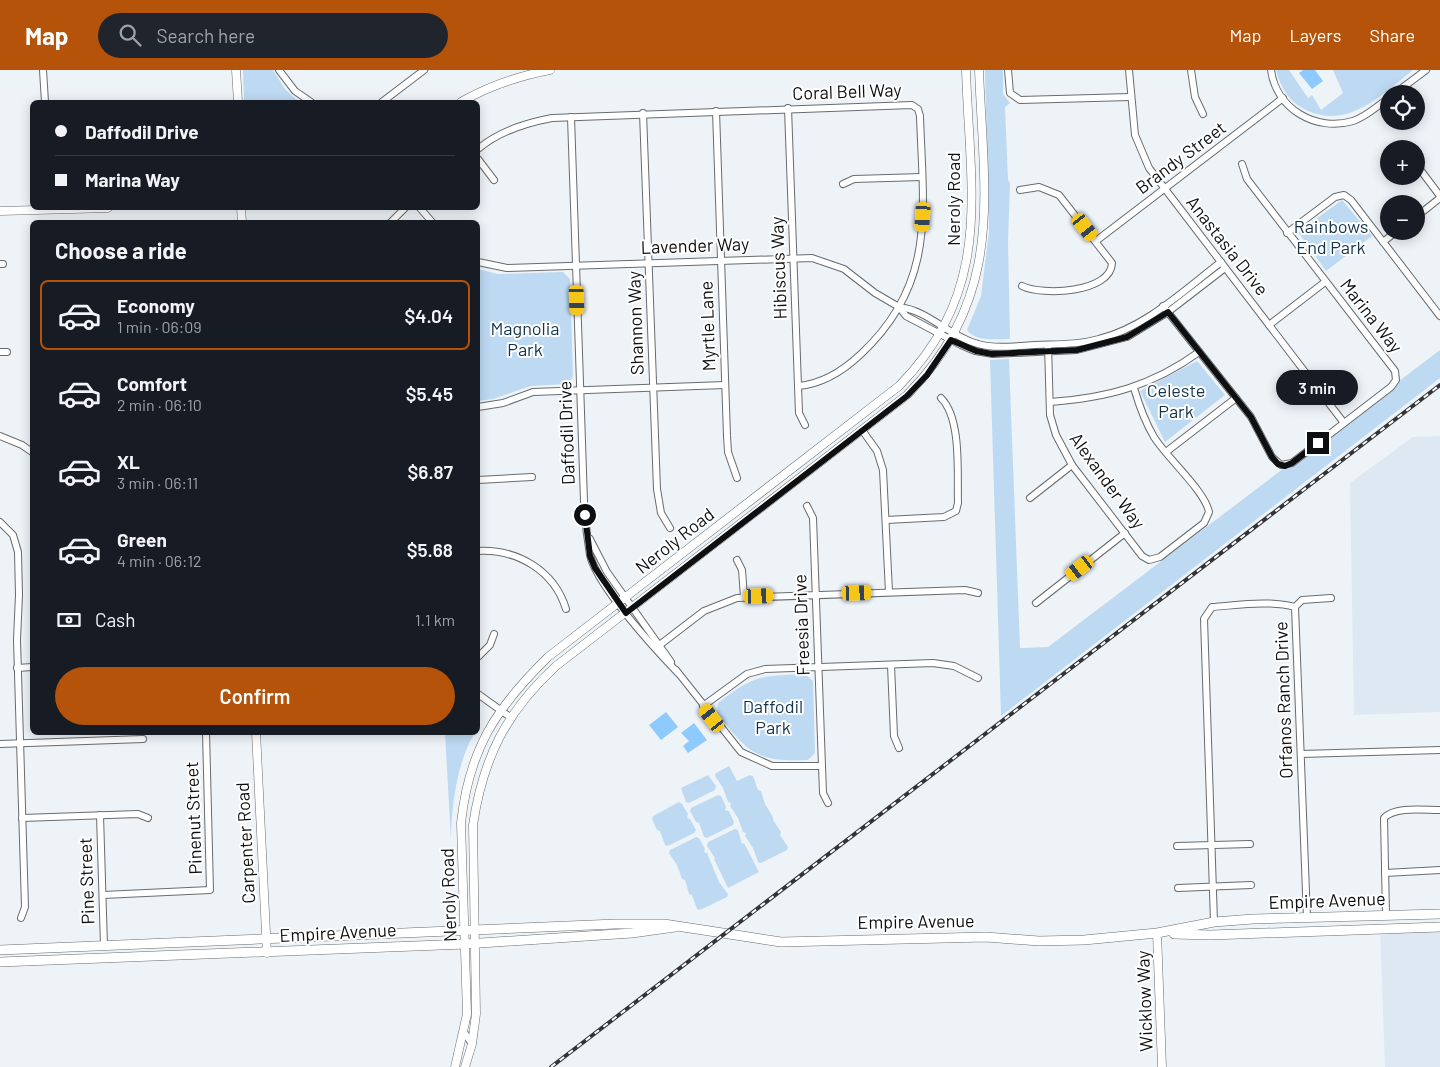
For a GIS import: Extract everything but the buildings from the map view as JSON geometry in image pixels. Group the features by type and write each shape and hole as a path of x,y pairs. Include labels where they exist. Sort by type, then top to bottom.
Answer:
{"main road":[{"name":"Empire Avenue","path":"0,950 465,932 616,924 664,924 782,942 986,937 1038,941 1084,940 1157,933 1214,922 1440,914"},
{"path":"1253,933 1263,927 1300,925 1307,918"},
{"path":"613,935 616,924"},
{"name":"Empire Avenue","path":"0,962 471,944 613,935 676,927"},
{"name":"Empire Avenue","path":"1157,933 1253,933 1440,928"}],"street":[{"path":"44,70 45,100"},
{"path":"236,70 238,100"},
{"path":"279,70 295,91 308,100"},
{"path":"385,100 424,70"},
{"path":"465,100 491,86 520,76 550,70"},
{"name":"Neroly Road","path":"465,1067 472,1044 476,1005 471,944 465,932 463,809 478,752 500,710 522,683 548,657 899,386 918,367 942,331 962,285 971,240 966,70"},
{"name":"Neroly Road","path":"454,1067 467,1014 471,944 476,931 473,824 478,796 492,751 510,717 530,691 556,666 907,396 927,375 953,337 973,290 983,241 979,70"},
{"path":"1008,70 1010,93 1020,100 1130,97"},
{"name":"Anastasia Drive","path":"1130,70 1130,97 1135,135 1149,168 1344,423"},
{"path":"1192,70 1195,97 1203,114"},
{"path":"1270,70 1276,87 1283,98 1293,111 1304,118 1331,124 1352,121 1364,116 1380,104"},
{"path":"1406,85 1426,70"},
{"name":"Brandy Street","path":"1096,241 1283,98"},
{"name":"Coral Bell Way","path":"480,149 506,132 526,124 552,118 643,113 912,105 918,110 920,116 922,177 921,244 912,283 884,331 854,360 827,379 798,386"},
{"name":"Hibiscus Way","path":"788,108 798,386 800,413 805,425"},
{"name":"Myrtle Lane","path":"716,111 728,452 737,478"},
{"name":"Shannon Way","path":"643,113 657,489 661,513 670,528"},
{"name":"Daffodil Drive","path":"571,117 585,508 589,538 622,600 626,613 658,647 734,746 750,758 772,766 822,766"},
{"path":"480,162 494,180"},
{"name":"Marina Way","path":"1163,306 1236,398 1260,432 1272,457 1281,465 1292,463 1391,387 1396,380 1396,375 1246,179 1242,164"},
{"path":"1425,176 1440,197 1425,210"},
{"path":"843,184 854,179 922,177"},
{"path":"1020,190 1039,187 1059,195 1112,263 1112,268 1106,276 1077,289 1033,291 1022,286"},
{"path":"1287,233 1334,197 1344,196 1351,200 1440,316"},
{"path":"0,210 30,209"},
{"path":"393,220 402,210"},
{"path":"422,210 430,220"},
{"name":"Lavender Way","path":"480,262 507,268 794,257 812,258 834,264 899,307 910,308 953,337"},
{"path":"953,337 978,345 994,347 1076,344 1099,339 1142,322 1223,265"},
{"path":"953,337 976,351 992,354 1048,353 1085,349 1127,337 1168,312 1223,265"},
{"path":"1269,325 1325,282"},
{"name":"Alexander Way","path":"1048,345 1050,416 1056,435 1072,465 1142,556 1149,560 1160,557 1204,523 1209,512 1201,496 1166,452"},
{"path":"1050,402 1101,397 1134,388 1182,364 1199,352"},
{"path":"480,407 503,403 533,392 725,385"},
{"path":"1134,388 1140,408 1155,438 1166,452 1236,398"},
{"path":"886,520 944,517 956,511 958,503 955,434 949,406 941,398"},
{"path":"862,430 877,451 883,470 888,592"},
{"path":"0,436 22,445 30,451"},
{"path":"1030,498 1072,465"},
{"path":"480,480 532,477"},
{"name":"Freesia Drive","path":"807,506 813,518 822,766 824,793 828,803"},
{"path":"0,522 13,535 18,552 19,595 17,630 25,906 22,918"},
{"path":"1036,603 1125,533"},
{"path":"480,551 505,553 533,565 549,578 562,596 566,609"},
{"path":"737,560 742,570 744,597"},
{"path":"658,647 704,612 724,602 744,597 965,590 978,593"},
{"path":"1295,607 1302,600 1331,598"},
{"name":"Daffodil Drive","path":"622,600 633,607 658,647"},
{"name":"Orfanos Ranch Drive","path":"1214,922 1204,618 1212,607 1282,604 1295,607 1307,918"},
{"path":"480,655 490,645 494,634"},
{"path":"703,706 746,674 765,669 941,663 954,666 978,678"},
{"path":"891,665 894,736 899,748"},
{"path":"18,668 30,668"},
{"path":"480,695 510,717"},
{"name":"Pinenut Street","path":"103,895 210,890 206,735"},
{"name":"Carpenter Road","path":"256,735 267,953"},
{"path":"0,744 144,739"},
{"path":"1301,754 1440,750"},
{"path":"1386,915 1384,818 1389,813 1398,811 1440,810"},
{"path":"22,818 138,814 148,818"},
{"name":"Pine Street","path":"100,816 104,946"},
{"path":"1177,846 1250,844"},
{"path":"1386,873 1440,870"},
{"path":"1178,888 1251,885"},
{"name":"Wicklow Way","path":"1157,933 1162,1067"},
{"path":"464,1032 472,1044"}],"shaded area":[{"path":"1440,436 1440,712 1354,715 1350,483 1413,437"},
{"path":"1440,927 1440,1067 1385,1067 1380,928"}],"green space":[{"path":"243,70 273,70 285,89 297,100 244,100"},
{"path":"985,70 1003,70 1003,94 1010,103 1005,107 1008,180 1010,183 1008,242 1010,339 981,338 967,330 981,296 989,232"},
{"path":"1276,70 1289,70 1308,98 1312,95 1321,110 1343,93 1333,70 1413,70 1394,85 1380,85 1380,96 1365,106 1338,116 1323,115 1302,108 1291,100"},
{"name":"Rainbows End Park","path":"1342,200 1372,236 1326,271 1298,232"},
{"name":"Magnolia Park","path":"480,270 498,274 563,272 570,279 573,377 567,384 531,386 493,399 480,401"},
{"path":"1440,350 1440,378 1001,716 990,360 1009,359 1020,648 1048,647"},
{"name":"Celeste Park","path":"1197,361 1225,395 1165,442 1140,391"},
{"name":"Daffodil Park","path":"805,674 813,681 815,753 808,760 776,759 765,757 755,752 737,738 717,713 718,703 749,682 777,675"},
{"path":"445,735 474,735 459,771 452,814 451,841"},
{"path":"729,766 737,781 750,775 753,776 773,820 781,832 780,835 788,847 787,850 761,863 758,862 753,848 745,836 746,833 743,832 738,818 730,806 731,803 728,802 723,788 715,776 716,773"},
{"path":"708,775 716,786 715,790 689,803 686,802 681,788"},
{"path":"718,795 721,796 726,807 725,810 729,811 734,822 733,825 707,838 704,837 699,823 696,822 690,811 691,808"},
{"path":"679,802 682,804 688,814 687,818 690,819 696,830 694,833 668,846 665,845 660,831 657,830 652,819 653,816"},
{"path":"735,829 738,830 742,844 744,843 759,872 728,888 715,858 707,846 708,842"},
{"path":"696,837 699,838 719,882 728,894 727,897 700,910 697,909 692,895 689,894 685,880 682,879 677,865 669,853 670,850"}],"water":[{"path":"1303,70 1315,70 1323,81 1312,89 1299,73"},
{"path":"666,712 678,727 661,740 649,725"},
{"path":"694,723 707,740 688,753 683,746 689,741 681,733"}],"railway":[{"path":"551,1067 1440,385"}],"route":[{"path":"585,515 590,556 595,568 626,613 907,396 927,375 951,340 976,351 992,354 1048,353 1077,350 1101,346 1127,337 1145,328 1168,312 1251,417 1269,448 1272,457 1276,461 1285,466 1292,463 1318,443"}]}
